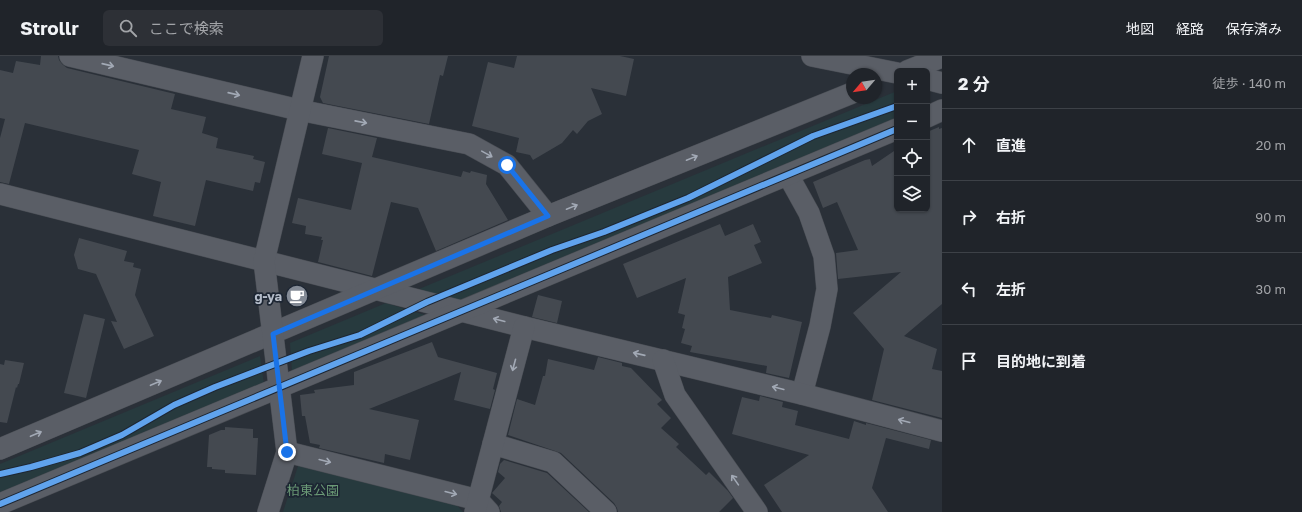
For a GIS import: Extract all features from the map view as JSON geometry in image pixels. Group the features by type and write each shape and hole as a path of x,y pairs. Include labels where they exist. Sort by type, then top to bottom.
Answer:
{"street":[{"path":"70,56 299,110 469,144 507,165 548,216"},
{"path":"268,512 287,452 264,261 313,56"},
{"path":"812,56 894,73"},
{"path":"914,68 942,57"},
{"path":"882,81 894,75"},
{"path":"930,80 942,83"},
{"path":"0,449 378,290 548,216 846,95"},
{"path":"930,116 942,110"},
{"path":"0,504 894,130"},
{"path":"788,175 809,213 824,256 826,289 820,326 802,394"},
{"path":"0,194 462,310 524,327 802,394 942,431"},
{"path":"287,452 481,508 493,444 524,327"},
{"path":"663,360 675,395 757,512"},
{"path":"493,444 553,462 606,512"}],"green space":[{"path":"894,92 894,121 464,303 419,289 866,104 882,104 882,97"},
{"path":"386,303 428,316 292,372 290,343"},
{"path":"260,356 264,384 0,495 0,464"},
{"name":"柏東公園","path":"299,463 453,501 463,512 283,512"}],"building":[{"path":"41,56 58,56 62,64 67,68 175,94 171,109 206,117 202,133 218,138 216,148 254,156 253,159 265,162 260,183 255,182 253,191 206,180 195,226 153,216 161,182 132,174 139,150 25,123 9,184 0,182 0,138 5,119 0,118 0,70 13,73 16,61 40,65"},
{"path":"329,56 448,56 443,76 440,75 429,124 323,103 320,97"},
{"path":"517,56 620,56 634,59 626,96 591,88 602,114 588,121 577,134 573,130 562,143 533,160 530,155 516,152 519,138 472,126 488,62 514,68"},
{"path":"939,127 939,129 942,128 942,304 904,336 937,349 932,369 942,371 942,418 872,400 884,349 853,313 901,272 838,279 836,253 858,250 837,202 823,208 813,182 865,160 870,159 872,166 894,151 894,212 930,212 930,131"},
{"path":"328,128 377,138 372,157 461,177 463,171 470,173 471,171 487,175 486,184 508,220 436,251 418,208 391,202 372,276 318,262 323,240 321,240 322,237 305,234 306,226 292,223 298,198 351,210 362,163 322,154"},
{"path":"720,224 725,236 753,224 761,242 754,245 762,263 728,277 730,310 771,318 772,315 802,322 789,378 766,373 767,366 690,352 692,346 681,343 685,329 682,328 685,315 678,313 686,278 637,298 623,264"},
{"path":"79,238 127,251 124,261 134,263 133,267 141,269 135,295 154,336 124,349 111,321 117,322 96,274 78,269 74,255"},
{"path":"538,295 562,301 557,323 532,317"},
{"path":"84,314 105,319 86,398 64,393"},
{"path":"432,342 438,357 497,373 493,389 495,390 490,409 454,400 461,372 369,409 419,420 410,460 385,454 384,463 319,448 320,445 310,443 305,416 302,416 300,395 315,393 314,390 354,385 354,372"},
{"path":"598,357 622,363 622,366 631,368 662,400 657,404 671,418 661,428 679,444 676,447 706,475 709,472 733,498 719,512 618,512 614,503 561,453 508,435 517,399 535,405 543,376 545,376 548,359 594,370"},
{"path":"5,360 24,363 7,423 0,422 0,364 4,365"},
{"path":"760,396 783,402 782,407 798,411 795,425 849,439 854,421 866,425 866,423 931,440 929,449 886,438 872,488 888,512 782,512 764,485 809,455 732,434 742,397 759,401"},
{"path":"225,427 253,429 253,438 258,438 256,475 225,473 225,470 207,467 209,435 225,430"},
{"path":"504,460 547,473 589,512 501,512 499,506 502,502 492,493 505,478 498,472 500,464"}],"cycle path":[{"path":"0,474 80,453 122,435 174,405 215,387 309,351 360,335 427,302 552,250 604,232 688,198 813,136 894,107"},
{"path":"0,504 894,130"}],"place":[{"name":"g-ya","path":"297,296"}],"route":[{"path":"287,452 273,334 548,216 507,165"}]}
